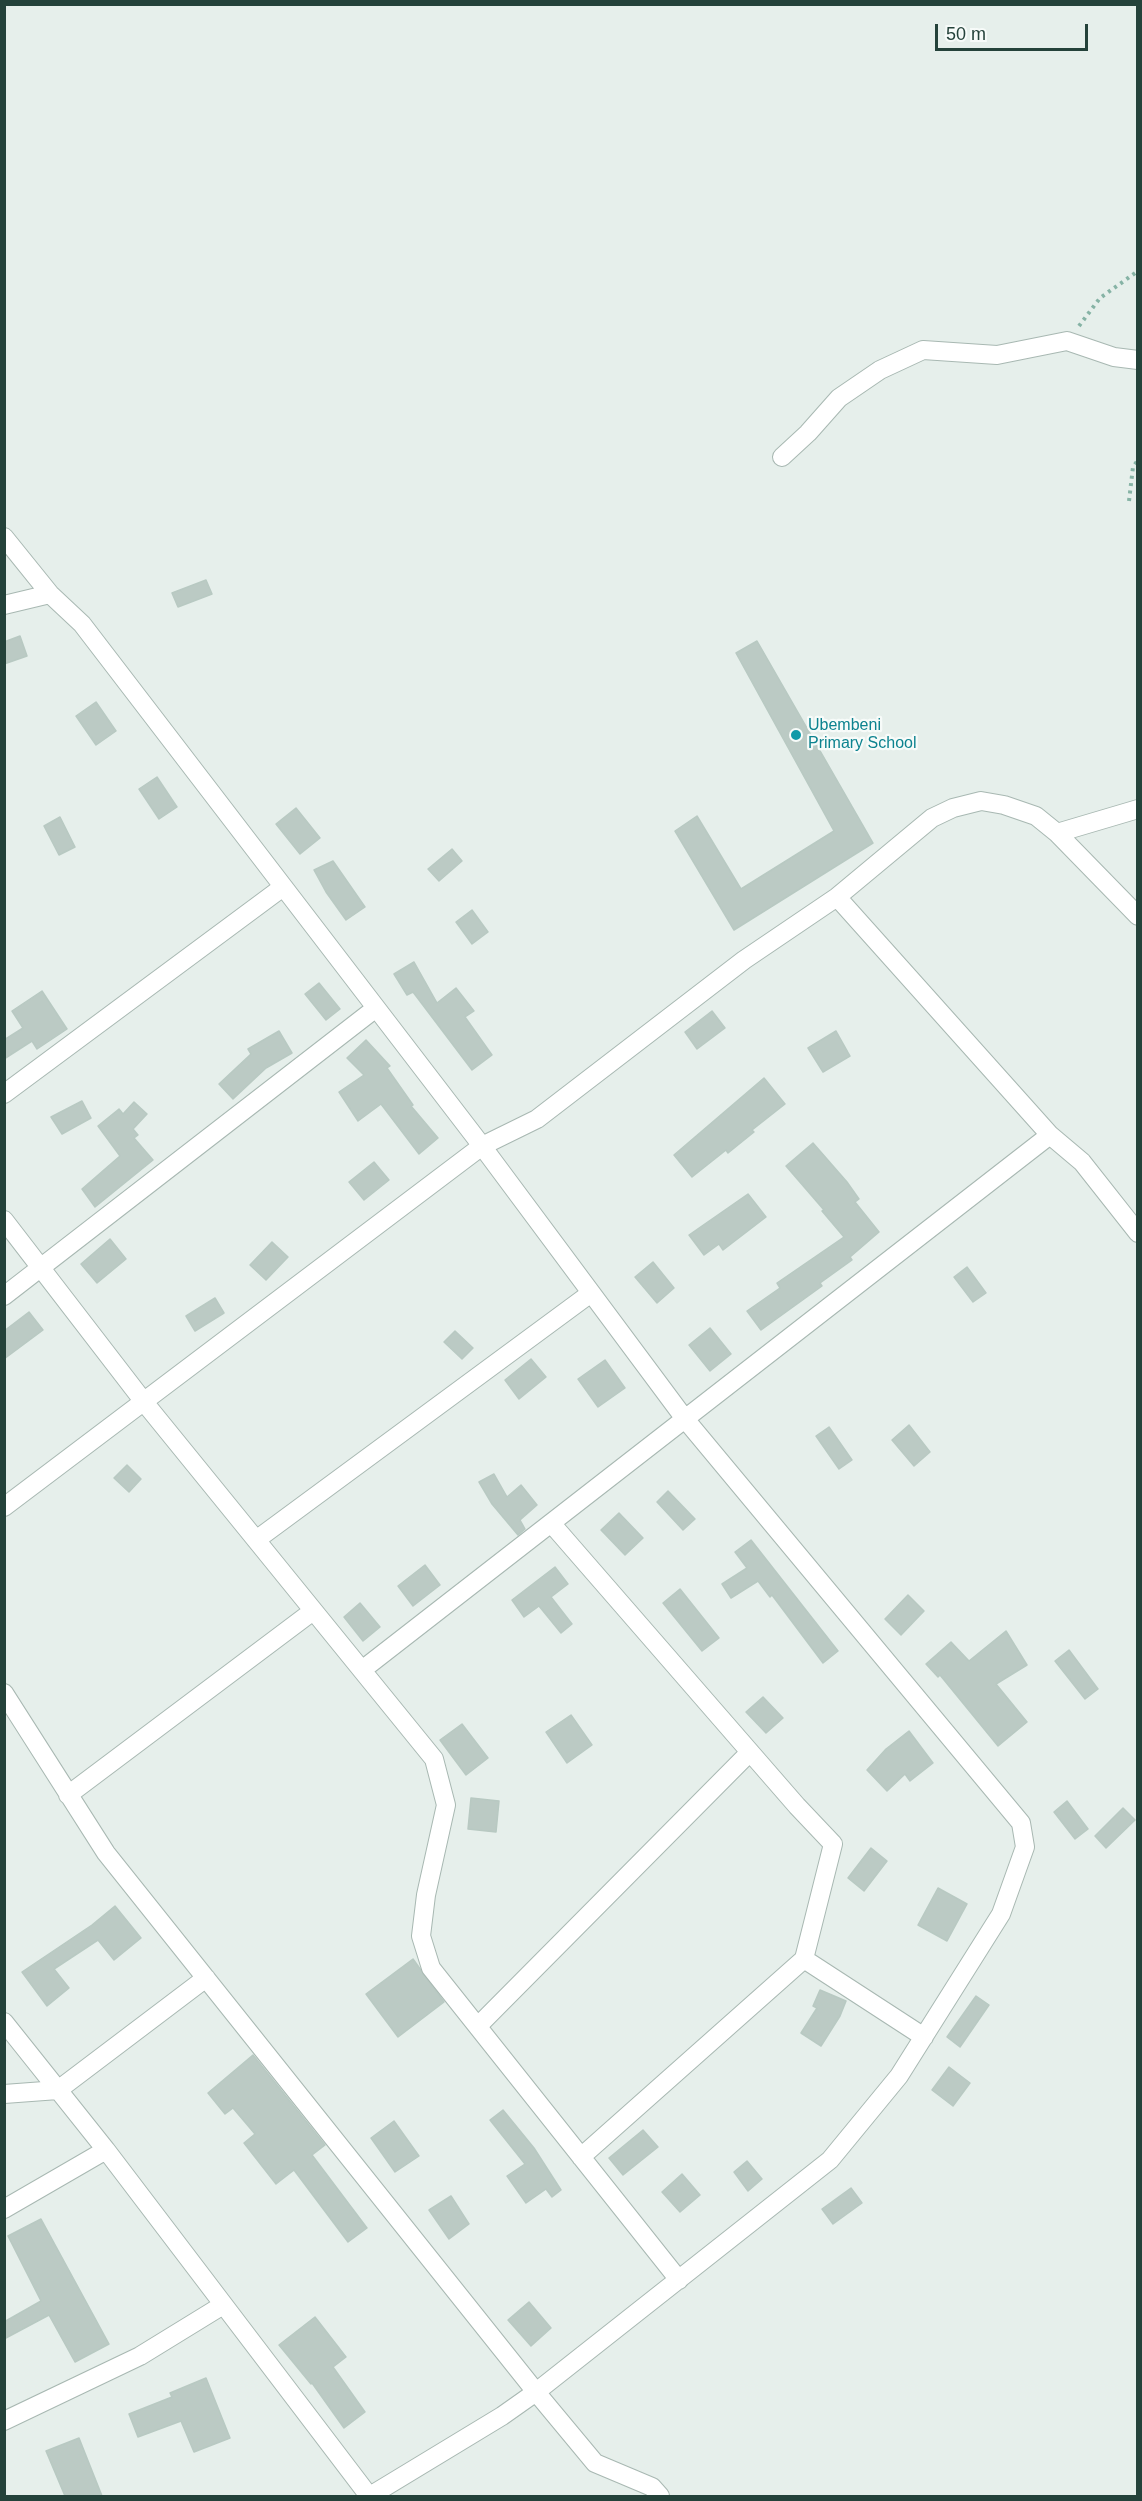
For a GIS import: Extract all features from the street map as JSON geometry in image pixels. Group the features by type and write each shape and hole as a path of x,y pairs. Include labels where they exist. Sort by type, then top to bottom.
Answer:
{"street":[{"path":"782,457 808,433 839,398 880,370 923,350 997,355 1067,341 1114,357 1137,360"},
{"path":"4,537 50,594 82,624 482,1146 685,1419 1021,1823 1025,1847 1001,1914 899,2076 830,2160 536,2392 502,2416 370,2496 106,2150 4,2022"},
{"path":"4,605 50,594"},
{"path":"4,1507 482,1146 537,1119 744,960 837,897 932,818 953,808 981,801 1004,805 1036,816 1057,833 1137,916"},
{"path":"1057,833 1137,809"},
{"path":"4,1094 283,887"},
{"path":"837,897 1050,1135 1082,1162 1137,1233"},
{"path":"4,1296 42,1269 376,1008"},
{"path":"362,1670 1050,1135"},
{"path":"4,1221 144,1402 434,1759 446,1805 426,1895 421,1936 431,1968 679,2280"},
{"path":"256,1540 591,1293"},
{"path":"551,1523 833,1844 804,1959 581,2157"},
{"path":"68,1795 314,1611"},
{"path":"4,1693 106,1853 536,2392 595,2463 652,2487 660,2496"},
{"path":"478,2026 750,1752"},
{"path":"804,1959 924,2037"},
{"path":"4,2094 58,2090 206,1978"},
{"path":"4,2208 106,2150"},
{"path":"4,2421 140,2356 224,2305"}],"path":[{"path":"1067,341 1100,298 1137,271"},
{"path":"1129,501 1132,467 1137,460"}],"building":[{"path":"206,580 212,594 178,607 172,593"},
{"path":"20,636 27,656 4,664 4,642"},
{"name":"Ubembeni Primary School","path":"757,641 873,843 734,930 675,831 697,816 741,889 834,831 736,653"},
{"path":"96,702 116,731 96,745 76,716"},
{"path":"157,777 177,807 159,819 139,789"},
{"path":"296,808 320,838 300,854 276,824"},
{"path":"60,817 75,847 59,855 44,826"},
{"path":"452,849 462,861 439,881 428,869"},
{"path":"333,861 365,907 346,920 314,870"},
{"path":"472,910 488,932 472,944 456,922"},
{"path":"414,962 437,1003 456,988 474,1011 465,1017 492,1055 472,1070 413,992 407,995 394,974"},
{"path":"319,983 340,1009 326,1020 305,994"},
{"path":"42,991 67,1029 37,1049 32,1041 4,1059 4,1040 23,1028 12,1011"},
{"path":"712,1011 725,1028 697,1049 685,1032"},
{"path":"279,1031 292,1053 266,1068 233,1099 219,1084 251,1054 248,1049"},
{"path":"836,1031 850,1056 823,1072 808,1048"},
{"path":"366,1040 390,1066 387,1068 413,1105 411,1106 438,1138 419,1154 381,1104 358,1121 339,1092 364,1075 347,1058"},
{"path":"764,1078 785,1104 728,1153 726,1150 692,1177 674,1155"},
{"path":"82,1101 91,1118 62,1134 51,1117"},
{"path":"134,1102 147,1114 133,1129 138,1135 134,1138 153,1160 95,1207 82,1189 120,1156 98,1126 119,1109 123,1114"},
{"path":"813,1143 847,1182 859,1199 855,1202 879,1232 850,1257 852,1260 820,1283 822,1286 761,1330 747,1311 780,1288 777,1283 844,1237 786,1166"},
{"path":"374,1162 389,1180 364,1200 349,1182"},
{"path":"748,1194 766,1217 723,1250 719,1244 704,1255 689,1235"},
{"path":"110,1239 126,1259 97,1283 81,1264"},
{"path":"272,1242 288,1257 266,1280 250,1265"},
{"path":"653,1262 674,1288 657,1303 635,1277"},
{"path":"967,1267 986,1293 973,1302 954,1277"},
{"path":"215,1298 224,1313 195,1331 186,1316"},
{"path":"29,1312 43,1330 4,1359 4,1331"},
{"path":"710,1328 731,1354 710,1371 689,1345"},
{"path":"455,1331 473,1348 462,1359 444,1342"},
{"path":"531,1359 546,1377 519,1399 505,1380"},
{"path":"605,1360 625,1388 598,1407 578,1379"},
{"path":"909,1425 930,1452 914,1466 892,1440"},
{"path":"829,1427 852,1460 839,1469 816,1436"},
{"path":"127,1465 141,1479 129,1492 114,1478"},
{"path":"494,1474 507,1497 521,1485 537,1505 520,1520 525,1529 518,1535 492,1504 479,1482"},
{"path":"668,1491 695,1519 683,1530 657,1502"},
{"path":"619,1513 643,1538 625,1555 601,1530"},
{"path":"751,1540 838,1651 823,1663 772,1595 770,1597 758,1581 731,1598 722,1584 747,1568 735,1552"},
{"path":"425,1565 440,1585 413,1606 398,1586"},
{"path":"555,1567 568,1584 551,1597 572,1624 561,1633 539,1606 524,1617 512,1600"},
{"path":"680,1589 719,1638 702,1651 663,1603"},
{"path":"908,1595 924,1611 901,1635 885,1619"},
{"path":"360,1603 380,1627 363,1641 344,1617"},
{"path":"1006,1631 1027,1665 996,1684 1027,1722 998,1746 940,1675 938,1677 926,1664 951,1642 969,1661"},
{"path":"1069,1650 1098,1689 1085,1699 1055,1661"},
{"path":"763,1697 783,1718 766,1733 746,1712"},
{"path":"571,1715 592,1745 567,1763 546,1732"},
{"path":"462,1724 488,1758 466,1775 440,1740"},
{"path":"909,1731 933,1763 910,1781 905,1774 887,1791 867,1770 886,1749"},
{"path":"471,1798 499,1801 496,1832 468,1829"},
{"path":"1067,1801 1088,1829 1075,1839 1054,1812"},
{"path":"1123,1808 1135,1820 1106,1848 1095,1836"},
{"path":"871,1848 887,1861 864,1891 848,1878"},
{"path":"938,1888 967,1904 947,1941 918,1925"},
{"path":"115,1906 141,1938 114,1960 98,1940 54,1969 69,1988 47,2006 22,1972 92,1925"},
{"path":"413,1959 444,2002 398,2037 366,1994"},
{"path":"820,1990 846,2001 840,2016 821,2046 801,2033 817,2008 813,2006"},
{"path":"976,1996 989,2005 960,2047 947,2037"},
{"path":"253,2055 325,2145 312,2155 367,2228 348,2242 294,2170 276,2184 244,2143 255,2134 233,2108 225,2114 208,2093"},
{"path":"949,2067 970,2083 953,2106 932,2090"},
{"path":"503,2110 534,2148 561,2190 552,2197 546,2189 526,2203 507,2176 525,2164 490,2120"},
{"path":"394,2121 419,2156 395,2172 371,2138"},
{"path":"643,2130 658,2147 623,2175 609,2158"},
{"path":"747,2161 762,2179 748,2191 734,2172"},
{"path":"682,2174 700,2195 680,2212 662,2192"},
{"path":"851,2188 862,2203 833,2224 822,2209"},
{"path":"451,2196 469,2224 449,2239 429,2210"},
{"path":"41,2219 109,2344 75,2362 49,2315 4,2339 4,2322 41,2301 8,2236"},
{"path":"529,2302 551,2328 531,2346 508,2320"},
{"path":"315,2317 346,2357 333,2367 365,2412 344,2428 312,2383 279,2345"},
{"path":"206,2378 230,2438 194,2452 181,2421 138,2437 129,2414 172,2397 170,2393"},
{"path":"79,2438 102,2496 65,2496 46,2451"}],"place":[{"name":"Ubembeni Primary School","path":"796,735"}]}
